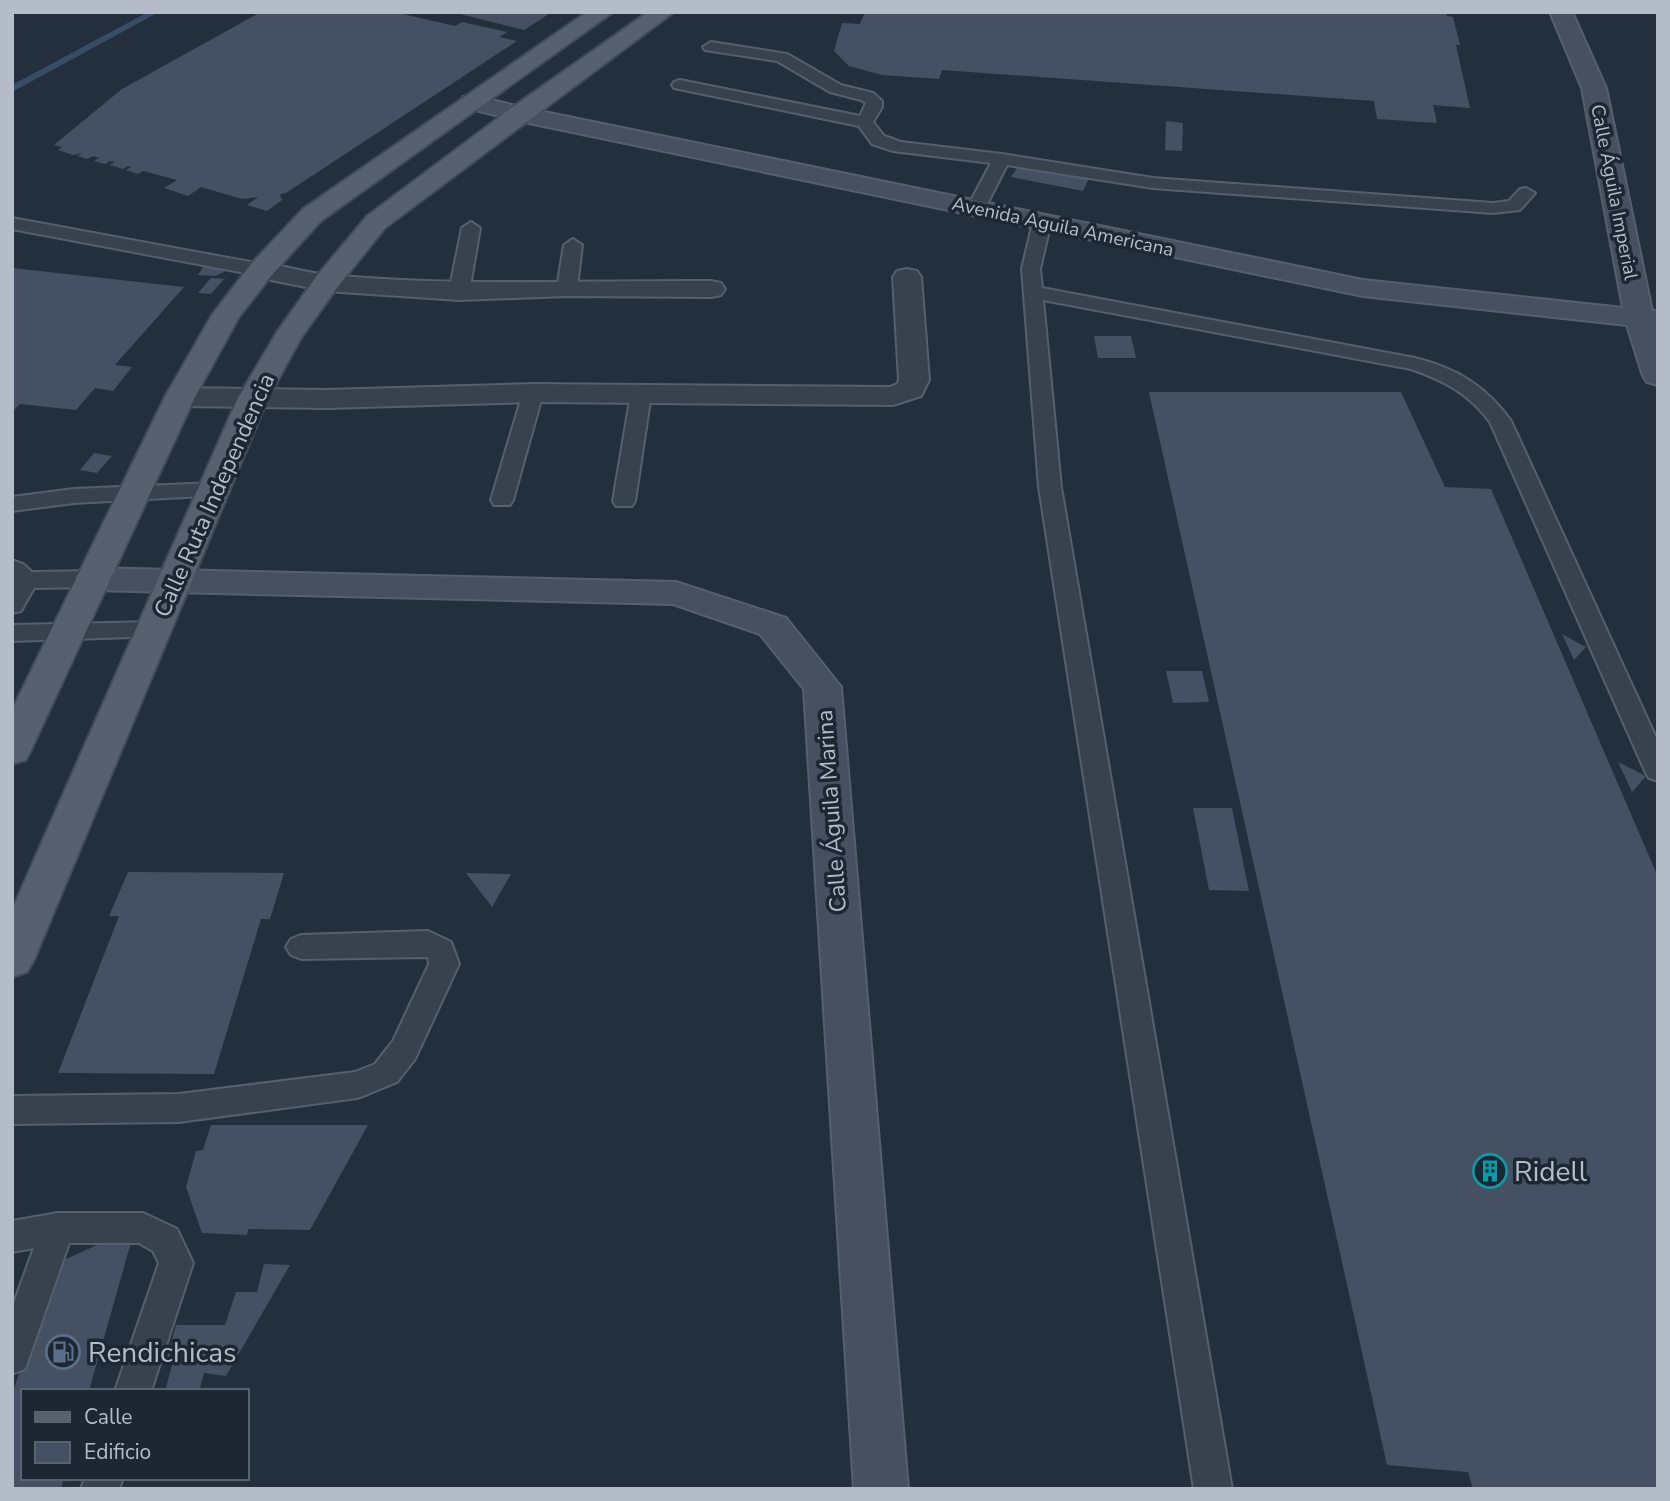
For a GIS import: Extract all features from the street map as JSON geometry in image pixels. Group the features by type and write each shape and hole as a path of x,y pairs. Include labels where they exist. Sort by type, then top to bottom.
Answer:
{"main road":[{"path":"12,750 180,397 226,315 261,270 312,215 602,12"},
{"name":"Calle Ruta Independencia","path":"12,960 253,398 287,338 326,283 376,222 519,114 663,12"}],"street":[{"name":"Calle Águila Imperial","path":"1561,12 1594,88 1648,319 1658,376"},
{"name":"Avenida Aguila Americana","path":"472,102 519,114 1363,288 1648,319"},
{"path":"261,270 326,283 459,292 567,288 711,289"},
{"path":"180,397 327,399 533,393 893,396 910,390 914,380 907,277"},
{"name":"Calle Águila Marina","path":"92,579 676,593 773,626 822,687 881,1489"}],"lane":[{"path":"710,47 781,57 836,89 867,96 874,101 874,107 865,122"},
{"path":"680,85 865,122 878,140 899,147 1002,159 1153,183 1493,208 1514,206 1525,193"},
{"path":"976,208 1002,159"},
{"path":"1042,222 1031,269 1051,487 1213,1489"},
{"path":"12,223 261,270"},
{"path":"459,292 471,228"},
{"path":"567,288 573,245"},
{"path":"1033,292 1415,364 1453,376 1479,393 1500,421 1658,771"},
{"path":"502,500 533,393"},
{"path":"624,501 641,394"},
{"path":"12,504 74,496 214,490"},
{"path":"12,605 19,574 92,579"},
{"path":"12,633 153,630"},
{"path":"12,1110 178,1108 357,1085 387,1073 404,1050 444,964 441,950 428,943 301,947"},
{"path":"12,1237 58,1228 143,1227 165,1240 176,1263 134,1389"},
{"path":"12,1357 58,1228"}],"building":[{"path":"261,12 394,12 455,26 462,22 507,32 499,37 517,41 286,193 280,194 282,200 267,211 247,205 258,197 242,199 201,187 188,196 164,188 177,180 143,171 138,174 126,170 131,167 123,169 110,165 115,162 105,164 94,161 99,158 93,156 88,159 77,156 82,153 73,155 58,150 62,147 54,145 122,89"},
{"path":"452,12 552,12 524,30"},
{"path":"865,12 1446,12 1447,16 1453,17 1460,45 1456,45 1470,108 1433,105 1437,123 1377,119 1374,101 942,70 939,79 882,75 849,66 834,51 842,23 860,24"},
{"path":"1166,121 1183,123 1182,151 1165,150"},
{"path":"1018,167 1090,176 1083,191 1011,177"},
{"path":"205,264 223,268 224,272 215,276 198,275"},
{"path":"12,268 184,287 115,365 132,367 113,391 95,388 76,410 20,404 12,412"},
{"path":"211,278 224,279 211,294 198,293"},
{"path":"1094,336 1131,336 1136,358 1098,358"},
{"name":"Ridell","path":"1149,392 1401,392 1445,487 1491,489 1658,877 1658,1489 1473,1489 1468,1472 1387,1465"},
{"path":"94,453 112,456 97,473 80,470"},
{"path":"1562,634 1586,647 1574,660"},
{"path":"1166,671 1202,671 1209,702 1173,703"},
{"path":"1618,762 1646,776 1632,792"},
{"path":"1193,808 1232,808 1249,891 1209,890"},
{"path":"128,872 284,873 270,919 261,919 214,1074 58,1073 119,916 109,916"},
{"path":"466,873 511,874 492,907"},
{"path":"211,1125 368,1125 310,1230 248,1229 247,1235 202,1233 186,1187 196,1151 203,1150"},
{"name":"Rendichicas","path":"135,1228 90,1389 21,1389 21,1480 63,1480 61,1489 12,1489 12,1394 57,1263"},
{"path":"264,1264 290,1265 226,1376 204,1373 200,1389 166,1389 173,1362 166,1362 176,1325 225,1325 236,1292 257,1292"}],"waterway":[{"path":"12,89 155,12"}],"place":[{"name":"Ridell","path":"1490,1171"},
{"name":"Rendichicas","path":"63,1352"}]}
